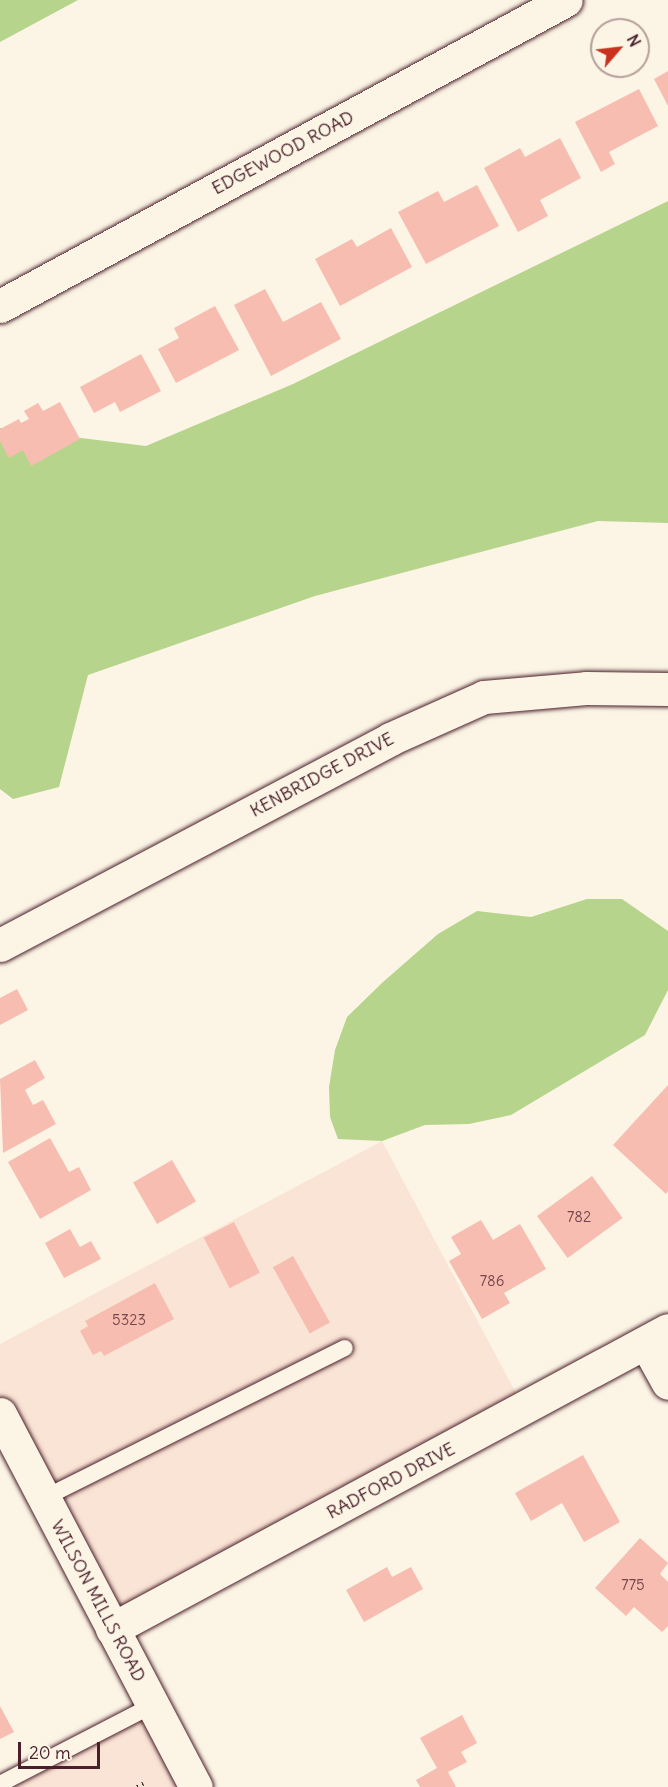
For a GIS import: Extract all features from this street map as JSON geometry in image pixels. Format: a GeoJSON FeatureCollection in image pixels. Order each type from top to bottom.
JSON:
{"type":"FeatureCollection","features":[{"type":"Feature","properties":{"kind":"street","name":"EDGEWOOD ROAD"},"geometry":{"type":"LineString","coordinates":[[0,306],[566,0]]}},
{"type":"Feature","properties":{"kind":"street","name":"KENBRIDGE DRIVE"},"geometry":{"type":"LineString","coordinates":[[0,945],[390,739],[484,698],[586,688],[668,689]]}},
{"type":"Feature","properties":{"kind":"street"},"geometry":{"type":"LineString","coordinates":[[658,1338],[668,1383]]}},
{"type":"Feature","properties":{"kind":"street","name":"RADFORD DRIVE"},"geometry":{"type":"LineString","coordinates":[[112,1629],[658,1338]]}},
{"type":"Feature","properties":{"kind":"street","name":"WILSON MILLS ROAD"},"geometry":{"type":"LineString","coordinates":[[0,1414],[196,1787]]}},
{"type":"Feature","properties":{"kind":"lane"},"geometry":{"type":"LineString","coordinates":[[44,1498],[345,1348]]}},
{"type":"Feature","properties":{"kind":"lane"},"geometry":{"type":"LineString","coordinates":[[0,1784],[153,1705]]}},
{"type":"Feature","properties":{"kind":"path"},"geometry":{"type":"LineString","coordinates":[[137,1787],[143,1784]]}},
{"type":"Feature","properties":{"kind":"shaded area"},"geometry":{"type":"Polygon","coordinates":[[[382,1141],[525,1410],[112,1629],[0,1414],[0,1344],[382,1141]]]}},
{"type":"Feature","properties":{"kind":"shaded area"},"geometry":{"type":"Polygon","coordinates":[[[153,1705],[196,1787],[0,1787],[153,1705]]]}},
{"type":"Feature","properties":{"kind":"green space"},"geometry":{"type":"Polygon","coordinates":[[[0,0],[78,0],[0,42],[0,0]]]}},
{"type":"Feature","properties":{"kind":"green space"},"geometry":{"type":"Polygon","coordinates":[[[668,201],[668,523],[598,521],[315,596],[88,675],[59,787],[13,799],[0,789],[0,428],[146,446],[293,384],[668,201]]]}},
{"type":"Feature","properties":{"kind":"green space"},"geometry":{"type":"Polygon","coordinates":[[[587,899],[622,899],[668,931],[668,990],[645,1035],[511,1115],[469,1124],[425,1125],[382,1141],[338,1139],[330,1117],[329,1087],[335,1050],[347,1017],[383,982],[438,934],[477,911],[531,917],[587,899]]]}},
{"type":"Feature","properties":{"kind":"building"},"geometry":{"type":"Polygon","coordinates":[[[668,71],[668,106],[654,79],[668,71]]]}},
{"type":"Feature","properties":{"kind":"building"},"geometry":{"type":"Polygon","coordinates":[[[639,89],[658,126],[609,152],[615,164],[601,172],[575,122],[639,89]]]}},
{"type":"Feature","properties":{"kind":"building"},"geometry":{"type":"Polygon","coordinates":[[[560,138],[581,178],[540,200],[548,216],[518,232],[484,168],[520,148],[525,157],[560,138]]]}},
{"type":"Feature","properties":{"kind":"building"},"geometry":{"type":"Polygon","coordinates":[[[477,185],[499,226],[426,264],[398,212],[438,191],[444,202],[477,185]]]}},
{"type":"Feature","properties":{"kind":"building"},"geometry":{"type":"Polygon","coordinates":[[[391,228],[412,267],[340,306],[315,259],[352,239],[357,247],[391,228]]]}},
{"type":"Feature","properties":{"kind":"building"},"geometry":{"type":"Polygon","coordinates":[[[265,289],[283,322],[321,302],[341,339],[271,376],[234,305],[265,289]]]}},
{"type":"Feature","properties":{"kind":"building"},"geometry":{"type":"Polygon","coordinates":[[[215,306],[239,350],[176,383],[158,349],[179,338],[174,328],[215,306]]]}},
{"type":"Feature","properties":{"kind":"building"},"geometry":{"type":"Polygon","coordinates":[[[141,354],[161,391],[120,412],[115,402],[94,413],[80,387],[141,354]]]}},
{"type":"Feature","properties":{"kind":"building"},"geometry":{"type":"Polygon","coordinates":[[[60,402],[80,439],[31,466],[23,450],[9,458],[0,441],[0,429],[19,419],[21,423],[29,419],[24,411],[38,403],[43,411],[60,402]]]}},
{"type":"Feature","properties":{"kind":"building"},"geometry":{"type":"Polygon","coordinates":[[[17,989],[28,1010],[0,1025],[0,998],[17,989]]]}},
{"type":"Feature","properties":{"kind":"building"},"geometry":{"type":"Polygon","coordinates":[[[35,1060],[45,1078],[25,1090],[33,1105],[43,1100],[56,1124],[3,1153],[0,1079],[35,1060]]]}},
{"type":"Feature","properties":{"kind":"building"},"geometry":{"type":"Polygon","coordinates":[[[668,1085],[668,1191],[666,1194],[613,1145],[668,1085]]]}},
{"type":"Feature","properties":{"kind":"building"},"geometry":{"type":"Polygon","coordinates":[[[50,1138],[69,1172],[79,1167],[91,1190],[40,1219],[8,1162],[50,1138]]]}},
{"type":"Feature","properties":{"kind":"building"},"geometry":{"type":"Polygon","coordinates":[[[172,1160],[196,1202],[157,1224],[133,1182],[172,1160]]]}},
{"type":"Feature","properties":{"kind":"building"},"geometry":{"type":"Polygon","coordinates":[[[592,1176],[623,1218],[568,1258],[537,1216],[592,1176]]]}},
{"type":"Feature","properties":{"kind":"building"},"geometry":{"type":"Polygon","coordinates":[[[481,1220],[493,1240],[520,1224],[546,1269],[504,1293],[510,1303],[482,1319],[449,1261],[461,1254],[451,1237],[481,1220]]]}},
{"type":"Feature","properties":{"kind":"building"},"geometry":{"type":"Polygon","coordinates":[[[234,1222],[260,1273],[230,1288],[204,1237],[234,1222]]]}},
{"type":"Feature","properties":{"kind":"building"},"geometry":{"type":"Polygon","coordinates":[[[70,1229],[80,1247],[91,1241],[101,1259],[64,1278],[45,1243],[70,1229]]]}},
{"type":"Feature","properties":{"kind":"building"},"geometry":{"type":"Polygon","coordinates":[[[293,1256],[330,1322],[310,1334],[273,1267],[293,1256]]]}},
{"type":"Feature","properties":{"kind":"building"},"geometry":{"type":"Polygon","coordinates":[[[155,1283],[174,1319],[104,1356],[101,1351],[93,1355],[80,1331],[88,1326],[85,1321],[155,1283]]]}},
{"type":"Feature","properties":{"kind":"building"},"geometry":{"type":"Polygon","coordinates":[[[583,1455],[620,1522],[584,1542],[562,1503],[531,1521],[515,1493],[583,1455]]]}},
{"type":"Feature","properties":{"kind":"building"},"geometry":{"type":"Polygon","coordinates":[[[640,1538],[668,1563],[660,1574],[668,1582],[668,1626],[662,1632],[634,1607],[626,1616],[595,1588],[640,1538]]]}},
{"type":"Feature","properties":{"kind":"building"},"geometry":{"type":"Polygon","coordinates":[[[387,1567],[392,1577],[411,1567],[423,1589],[364,1622],[346,1590],[387,1567]]]}},
{"type":"Feature","properties":{"kind":"building"},"geometry":{"type":"Polygon","coordinates":[[[0,1706],[14,1732],[0,1739],[0,1706]]]}},
{"type":"Feature","properties":{"kind":"building"},"geometry":{"type":"Polygon","coordinates":[[[462,1715],[477,1743],[461,1752],[467,1762],[448,1772],[456,1787],[420,1787],[416,1780],[437,1768],[420,1738],[462,1715]]]}}]}
